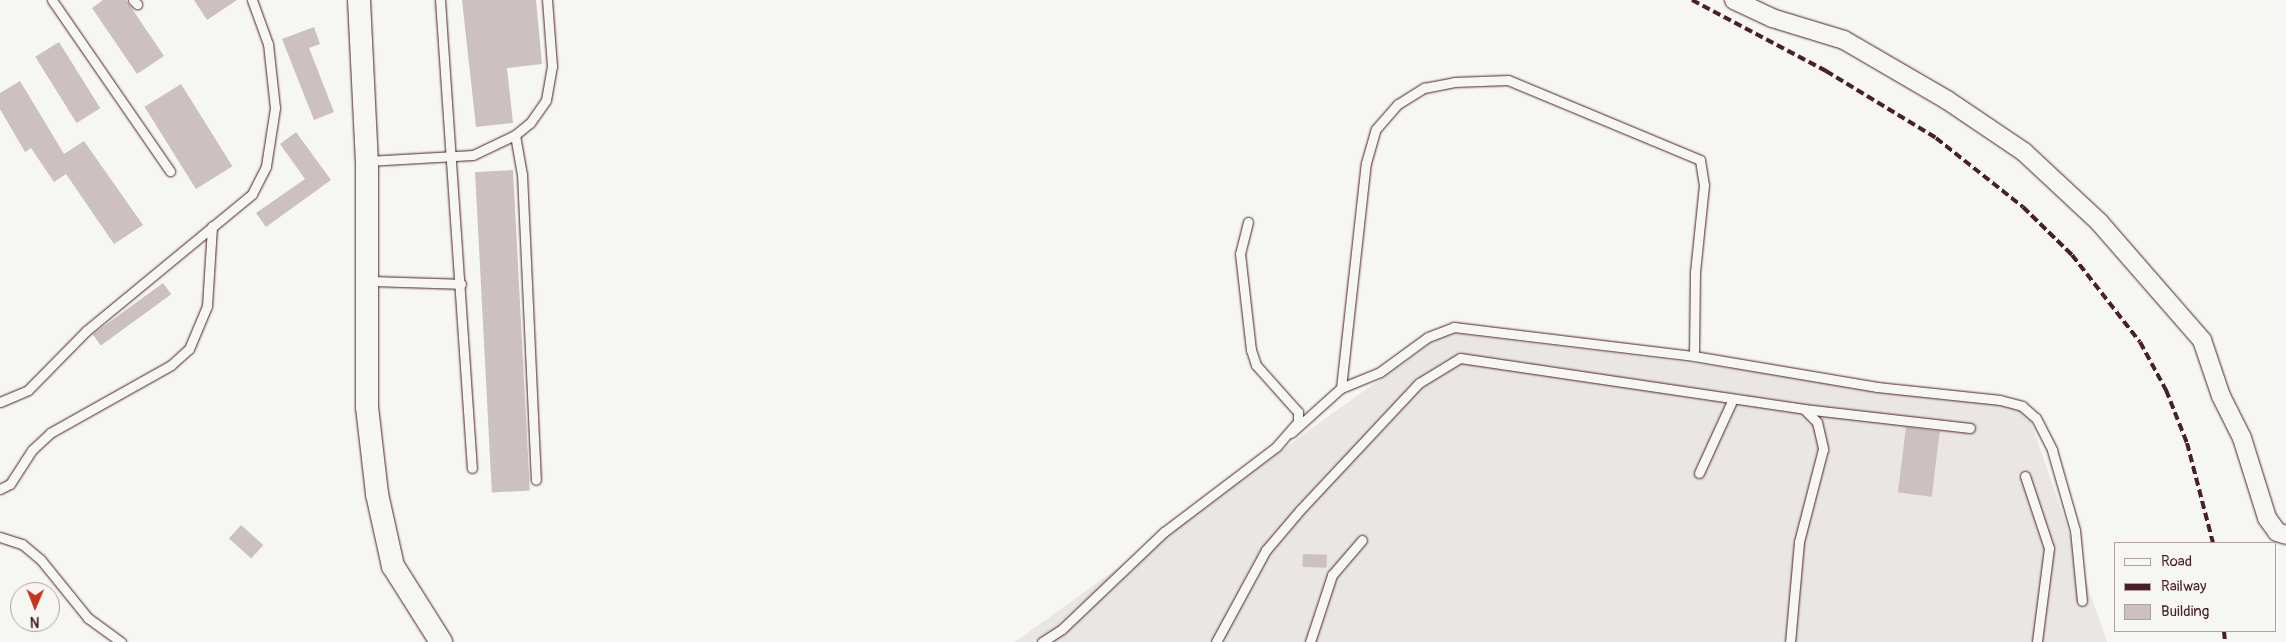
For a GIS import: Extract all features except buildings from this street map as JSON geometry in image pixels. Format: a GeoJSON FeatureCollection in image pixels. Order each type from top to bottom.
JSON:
{"type":"FeatureCollection","features":[{"type":"Feature","properties":{"kind":"street"},"geometry":{"type":"LineString","coordinates":[[359,0],[367,160],[367,408],[377,494],[393,566],[441,642]]}},
{"type":"Feature","properties":{"kind":"street"},"geometry":{"type":"LineString","coordinates":[[1734,0],[1772,18],[1844,40],[1947,100],[2024,152],[2099,222],[2202,340],[2222,396],[2242,438],[2267,518],[2277,532],[2286,535]]}},
{"type":"Feature","properties":{"kind":"lane"},"geometry":{"type":"LineString","coordinates":[[52,0],[170,171]]}},
{"type":"Feature","properties":{"kind":"lane"},"geometry":{"type":"LineString","coordinates":[[0,402],[28,390],[86,331],[252,194],[266,166],[272,140],[274,74],[252,0]]}},
{"type":"Feature","properties":{"kind":"lane"},"geometry":{"type":"LineString","coordinates":[[440,0],[472,468]]}},
{"type":"Feature","properties":{"kind":"lane"},"geometry":{"type":"LineString","coordinates":[[367,160],[452,159],[473,155],[515,136],[546,100],[552,66],[548,0]]}},
{"type":"Feature","properties":{"kind":"lane"},"geometry":{"type":"LineString","coordinates":[[1341,388],[1366,163],[1376,129],[1398,104],[1424,88],[1454,82],[1508,80],[1700,160],[1704,185],[1695,272],[1694,356]]}},
{"type":"Feature","properties":{"kind":"lane"},"geometry":{"type":"LineString","coordinates":[[515,136],[522,174],[536,480]]}},
{"type":"Feature","properties":{"kind":"lane"},"geometry":{"type":"LineString","coordinates":[[1248,222],[1240,268],[1250,314],[1251,350],[1256,365],[1298,412],[1298,422],[1291,433]]}},
{"type":"Feature","properties":{"kind":"lane"},"geometry":{"type":"LineString","coordinates":[[0,489],[10,484],[32,450],[50,433],[171,365],[189,348],[207,306],[212,226]]}},
{"type":"Feature","properties":{"kind":"lane"},"geometry":{"type":"LineString","coordinates":[[367,281],[460,284]]}},
{"type":"Feature","properties":{"kind":"lane"},"geometry":{"type":"LineString","coordinates":[[1042,642],[1062,629],[1164,532],[1291,433],[1341,388],[1380,372],[1428,336],[1454,327],[1694,356],[1802,376],[2000,400],[2022,406],[2036,418],[2052,450],[2075,530],[2082,601]]}},
{"type":"Feature","properties":{"kind":"lane"},"geometry":{"type":"LineString","coordinates":[[1216,642],[1266,550],[1337,468],[1419,383],[1441,366],[1460,358],[1489,361],[1732,401],[1970,428]]}},
{"type":"Feature","properties":{"kind":"lane"},"geometry":{"type":"LineString","coordinates":[[1699,473],[1732,401]]}},
{"type":"Feature","properties":{"kind":"lane"},"geometry":{"type":"LineString","coordinates":[[1790,642],[1799,542],[1822,449],[1817,422],[1804,409]]}},
{"type":"Feature","properties":{"kind":"lane"},"geometry":{"type":"LineString","coordinates":[[2025,476],[2049,548],[2037,642]]}},
{"type":"Feature","properties":{"kind":"lane"},"geometry":{"type":"LineString","coordinates":[[0,537],[22,544],[41,560],[88,618],[121,642]]}},
{"type":"Feature","properties":{"kind":"lane"},"geometry":{"type":"LineString","coordinates":[[1310,642],[1332,575],[1362,540]]}},
{"type":"Feature","properties":{"kind":"shaded area"},"geometry":{"type":"Polygon","coordinates":[[[1446,332],[2025,405],[2107,642],[1015,642],[1446,332]]]}},
{"type":"Feature","properties":{"kind":"railway"},"geometry":{"type":"LineString","coordinates":[[1692,0],[1826,71],[1936,138],[2023,207],[2072,255],[2140,342],[2166,390],[2187,443],[2213,542]]}},
{"type":"Feature","properties":{"kind":"railway"},"geometry":{"type":"LineString","coordinates":[[2224,632],[2225,642]]}}]}
